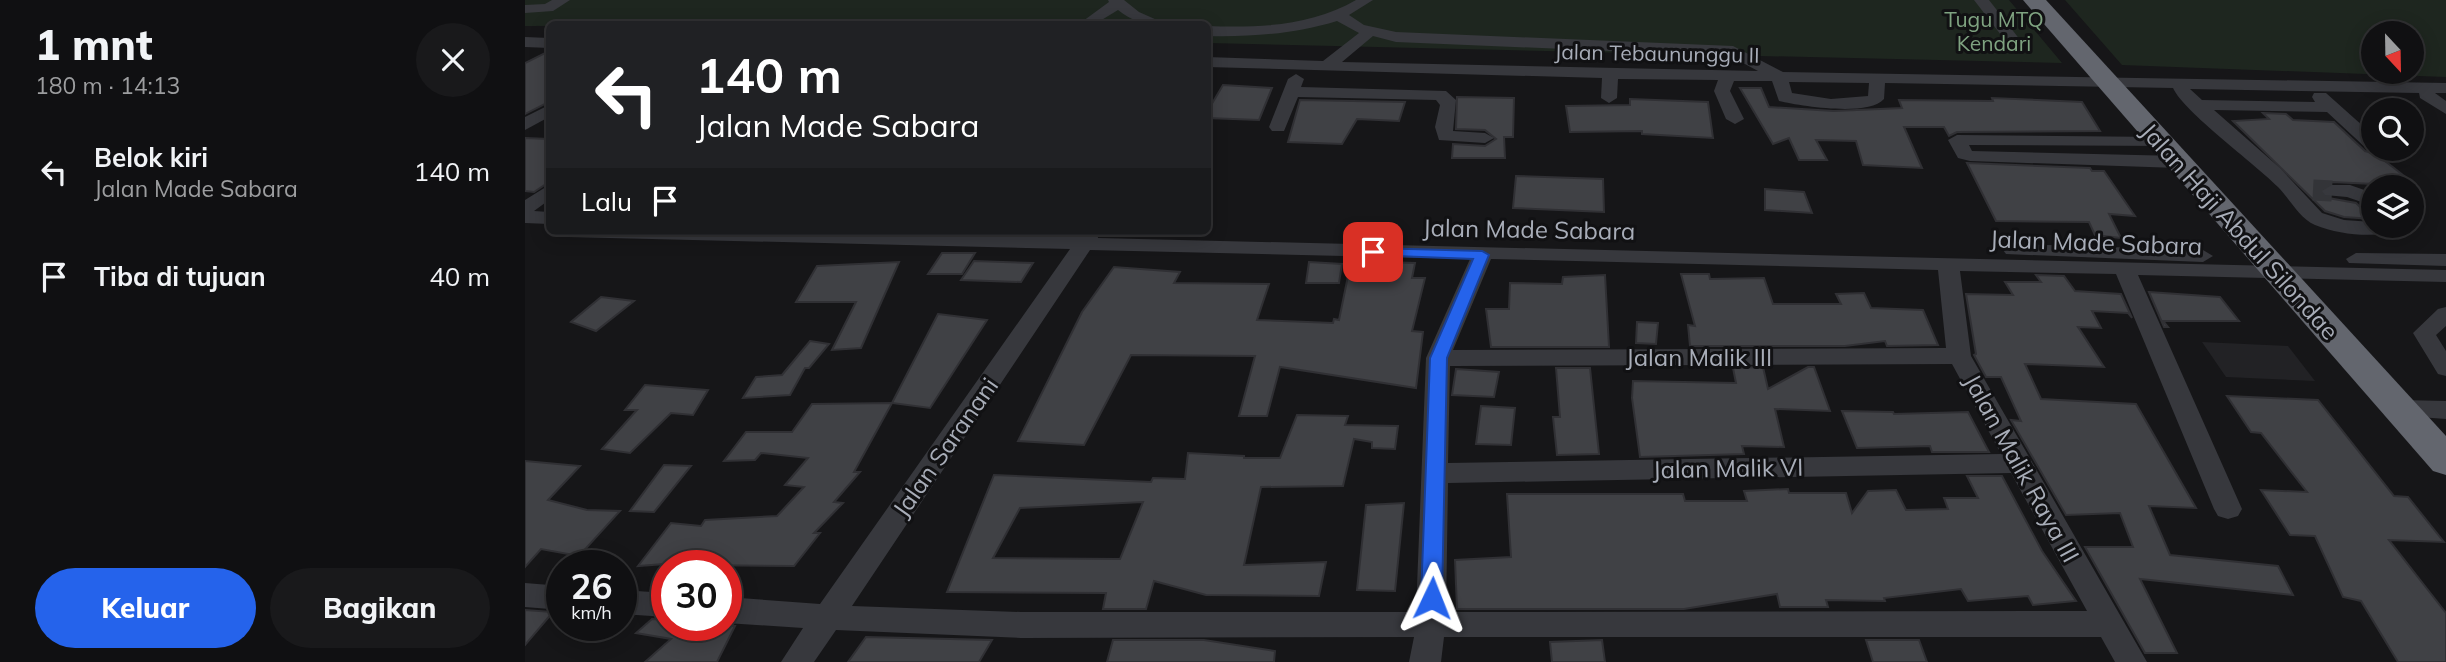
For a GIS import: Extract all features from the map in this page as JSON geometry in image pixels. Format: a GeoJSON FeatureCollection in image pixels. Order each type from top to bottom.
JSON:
{"type":"FeatureCollection","features":[{"type":"Feature","properties":{"kind":"highway","name":"Jalan Haji Abdul Silondae"},"geometry":{"type":"LineString","coordinates":[[2034,0],[2446,461]]}},
{"type":"Feature","properties":{"kind":"street"},"geometry":{"type":"LineString","coordinates":[[525,9],[548,8],[563,0]]}},
{"type":"Feature","properties":{"kind":"street"},"geometry":{"type":"LineString","coordinates":[[1211,31],[1268,30],[1337,14],[1366,0]]}},
{"type":"Feature","properties":{"kind":"street"},"geometry":{"type":"LineString","coordinates":[[1981,0],[2016,45]]}},
{"type":"Feature","properties":{"kind":"street"},"geometry":{"type":"LineString","coordinates":[[1090,21],[1116,2],[1134,15],[1151,21]]}},
{"type":"Feature","properties":{"kind":"street"},"geometry":{"type":"LineString","coordinates":[[1337,14],[1369,32],[1414,38],[1733,51],[1779,76],[1785,97],[1789,100],[1831,104],[1872,101],[1876,99],[1877,79]]}},
{"type":"Feature","properties":{"kind":"street"},"geometry":{"type":"LineString","coordinates":[[1327,66],[1369,32]]}},
{"type":"Feature","properties":{"kind":"street"},"geometry":{"type":"LineString","coordinates":[[528,43],[546,43]]}},
{"type":"Feature","properties":{"kind":"street","name":"Jalan Tebaununggu II"},"geometry":{"type":"LineString","coordinates":[[1211,62],[1610,73],[1725,83],[1779,76],[1900,79],[1902,90],[1931,93],[1948,91],[1944,80],[2021,81]]}},
{"type":"Feature","properties":{"kind":"street"},"geometry":{"type":"LineString","coordinates":[[1278,127],[1293,92],[1299,66]]}},
{"type":"Feature","properties":{"kind":"street"},"geometry":{"type":"LineString","coordinates":[[1609,98],[1610,73]]}},
{"type":"Feature","properties":{"kind":"street"},"geometry":{"type":"LineString","coordinates":[[2049,93],[2025,90],[2021,81],[2446,89]]}},
{"type":"Feature","properties":{"kind":"street"},"geometry":{"type":"LineString","coordinates":[[1648,88],[1725,83],[1735,119]]}},
{"type":"Feature","properties":{"kind":"street"},"geometry":{"type":"LineString","coordinates":[[2109,84],[2181,89],[2446,94]]}},
{"type":"Feature","properties":{"kind":"street"},"geometry":{"type":"LineString","coordinates":[[2181,89],[2290,189],[2315,217],[2331,225],[2361,227]]}},
{"type":"Feature","properties":{"kind":"street"},"geometry":{"type":"LineString","coordinates":[[1293,92],[1440,95],[1448,100],[1450,106],[1443,128],[1445,136],[1485,138]]}},
{"type":"Feature","properties":{"kind":"street"},"geometry":{"type":"LineString","coordinates":[[2315,92],[2361,134]]}},
{"type":"Feature","properties":{"kind":"street"},"geometry":{"type":"LineString","coordinates":[[2426,94],[2446,109]]}},
{"type":"Feature","properties":{"kind":"street"},"geometry":{"type":"LineString","coordinates":[[2196,104],[2330,107]]}},
{"type":"Feature","properties":{"kind":"street"},"geometry":{"type":"LineString","coordinates":[[525,125],[546,112]]}},
{"type":"Feature","properties":{"kind":"street"},"geometry":{"type":"LineString","coordinates":[[1957,140],[2077,140],[2169,152],[2092,161],[1970,156],[1964,154],[1957,140]]}},
{"type":"Feature","properties":{"kind":"street"},"geometry":{"type":"LineString","coordinates":[[2077,140],[2092,161]]}},
{"type":"Feature","properties":{"kind":"street"},"geometry":{"type":"LineString","coordinates":[[2290,189],[2350,191],[2361,195]]}},
{"type":"Feature","properties":{"kind":"street"},"geometry":{"type":"LineString","coordinates":[[525,209],[546,193]]}},
{"type":"Feature","properties":{"kind":"street"},"geometry":{"type":"LineString","coordinates":[[525,217],[546,218]]}},
{"type":"Feature","properties":{"kind":"street"},"geometry":{"type":"LineString","coordinates":[[525,230],[546,230]]}},
{"type":"Feature","properties":{"kind":"street","name":"Jalan Made Sabara"},"geometry":{"type":"LineString","coordinates":[[987,235],[2269,266],[2446,276]]}},
{"type":"Feature","properties":{"kind":"street","name":"Jalan Made Sabara"},"geometry":{"type":"LineString","coordinates":[[1092,236],[1482,255],[1948,263],[2125,270],[2446,260]]}},
{"type":"Feature","properties":{"kind":"street","name":"Jalan Saranani"},"geometry":{"type":"LineString","coordinates":[[797,662],[1092,236]]}},
{"type":"Feature","properties":{"kind":"street"},"geometry":{"type":"LineString","coordinates":[[1425,662],[1430,623],[1437,472],[1439,358],[1482,255]]}},
{"type":"Feature","properties":{"kind":"street","name":"Jalan Malik Raya III"},"geometry":{"type":"LineString","coordinates":[[1948,263],[1959,356],[2131,662]]}},
{"type":"Feature","properties":{"kind":"street"},"geometry":{"type":"LineString","coordinates":[[2125,270],[2228,509]]}},
{"type":"Feature","properties":{"kind":"street"},"geometry":{"type":"LineString","coordinates":[[2446,314],[2424,333],[2427,342],[2446,368]]}},
{"type":"Feature","properties":{"kind":"street","name":"Jalan Malik III"},"geometry":{"type":"LineString","coordinates":[[1439,358],[1959,356]]}},
{"type":"Feature","properties":{"kind":"street"},"geometry":{"type":"LineString","coordinates":[[2401,409],[2446,410]]}},
{"type":"Feature","properties":{"kind":"street","name":"Jalan Malik VI"},"geometry":{"type":"LineString","coordinates":[[1437,472],[2019,463]]}},
{"type":"Feature","properties":{"kind":"street"},"geometry":{"type":"LineString","coordinates":[[525,595],[546,597]]}},
{"type":"Feature","properties":{"kind":"street"},"geometry":{"type":"LineString","coordinates":[[742,611],[1021,625],[2109,624]]}},
{"type":"Feature","properties":{"kind":"shaded area"},"geometry":{"type":"Polygon","coordinates":[[[2202,342],[2288,346],[2315,381],[2226,377],[2202,342]]]}},
{"type":"Feature","properties":{"kind":"green space","name":"Tugu MTQ Kendari"},"geometry":{"type":"Polygon","coordinates":[[[525,0],[2009,0],[2062,63],[1211,43],[1211,21],[546,21],[546,26],[525,26],[525,0]]]}},
{"type":"Feature","properties":{"kind":"green space"},"geometry":{"type":"Polygon","coordinates":[[[2065,0],[2446,0],[2446,77],[2424,76],[2424,21],[2361,21],[2361,74],[2122,65],[2065,0]]]}},
{"type":"Feature","properties":{"kind":"building"},"geometry":{"type":"Polygon","coordinates":[[[546,52],[546,104],[525,114],[525,63],[546,52]]]}},
{"type":"Feature","properties":{"kind":"building"},"geometry":{"type":"Polygon","coordinates":[[[1223,85],[1272,88],[1259,120],[1211,118],[1211,105],[1223,85]]]}},
{"type":"Feature","properties":{"kind":"building"},"geometry":{"type":"Polygon","coordinates":[[[1740,88],[1761,88],[1769,107],[1834,111],[1902,108],[1899,100],[1993,101],[1992,98],[2082,102],[2100,131],[1957,132],[1949,136],[1944,127],[1904,127],[1922,168],[1863,165],[1856,141],[1816,140],[1827,160],[1799,160],[1789,138],[1773,144],[1740,88]]]}},
{"type":"Feature","properties":{"kind":"building"},"geometry":{"type":"Polygon","coordinates":[[[1457,97],[1514,98],[1513,137],[1504,137],[1505,158],[1452,158],[1453,144],[1485,146],[1496,139],[1485,130],[1456,129],[1457,97]]]}},
{"type":"Feature","properties":{"kind":"building"},"geometry":{"type":"Polygon","coordinates":[[[1630,99],[1708,102],[1713,138],[1642,134],[1642,131],[1570,132],[1566,106],[1630,105],[1630,99]]]}},
{"type":"Feature","properties":{"kind":"building"},"geometry":{"type":"Polygon","coordinates":[[[1300,100],[1405,102],[1399,121],[1357,119],[1342,144],[1288,142],[1300,100]]]}},
{"type":"Feature","properties":{"kind":"building"},"geometry":{"type":"Polygon","coordinates":[[[2263,113],[2286,114],[2293,120],[2334,122],[2361,147],[2361,161],[2385,161],[2403,175],[2361,175],[2361,183],[2332,182],[2319,190],[2323,197],[2356,203],[2361,208],[2361,218],[2344,217],[2325,211],[2233,121],[2269,119],[2263,113]]]}},
{"type":"Feature","properties":{"kind":"building"},"geometry":{"type":"Polygon","coordinates":[[[525,138],[546,139],[546,184],[534,192],[525,191],[525,138]]]}},
{"type":"Feature","properties":{"kind":"building"},"geometry":{"type":"Polygon","coordinates":[[[1967,163],[2090,168],[2092,171],[2104,171],[2135,216],[2109,214],[2121,238],[2095,235],[2089,222],[1996,221],[1967,163]]]}},
{"type":"Feature","properties":{"kind":"building"},"geometry":{"type":"Polygon","coordinates":[[[1516,176],[1603,179],[1604,212],[1513,208],[1516,176]]]}},
{"type":"Feature","properties":{"kind":"building"},"geometry":{"type":"Polygon","coordinates":[[[1765,189],[1804,192],[1812,213],[1765,210],[1765,189]]]}},
{"type":"Feature","properties":{"kind":"building"},"geometry":{"type":"Polygon","coordinates":[[[942,253],[975,253],[962,274],[928,274],[942,253]]]}},
{"type":"Feature","properties":{"kind":"building"},"geometry":{"type":"Polygon","coordinates":[[[974,261],[1033,263],[1021,282],[961,280],[974,261]]]}},
{"type":"Feature","properties":{"kind":"building"},"geometry":{"type":"Polygon","coordinates":[[[899,262],[861,348],[832,350],[856,302],[796,302],[817,266],[899,262]]]}},
{"type":"Feature","properties":{"kind":"building"},"geometry":{"type":"Polygon","coordinates":[[[1309,262],[1342,264],[1339,283],[1306,283],[1309,262]]]}},
{"type":"Feature","properties":{"kind":"building"},"geometry":{"type":"Polygon","coordinates":[[[1383,262],[1415,263],[1412,278],[1425,278],[1412,331],[1423,332],[1416,388],[1280,367],[1267,416],[1239,416],[1255,356],[1131,355],[1084,445],[1018,441],[1082,312],[1114,267],[1180,272],[1174,283],[1269,284],[1257,320],[1333,323],[1334,319],[1339,320],[1348,276],[1379,277],[1383,262]]]}},
{"type":"Feature","properties":{"kind":"building"},"geometry":{"type":"Polygon","coordinates":[[[1681,274],[1709,274],[1710,279],[1764,278],[1773,304],[1841,304],[1836,294],[1864,293],[1871,308],[1923,310],[1938,345],[1887,346],[1885,341],[1845,346],[1690,346],[1688,325],[1695,326],[1681,274]]]}},
{"type":"Feature","properties":{"kind":"building"},"geometry":{"type":"Polygon","coordinates":[[[1605,275],[1609,347],[1491,347],[1486,309],[1509,309],[1510,283],[1562,284],[1563,277],[1605,275]]]}},
{"type":"Feature","properties":{"kind":"building"},"geometry":{"type":"Polygon","coordinates":[[[2036,275],[2064,276],[2075,291],[2121,294],[2132,318],[2128,313],[2092,311],[2101,328],[2078,327],[2104,367],[2025,364],[2041,399],[2136,404],[2196,508],[2149,506],[2170,555],[2278,566],[2293,595],[2140,579],[2177,653],[2145,653],[2085,547],[2133,547],[2120,513],[2066,515],[2011,420],[2021,421],[2001,377],[1986,377],[1974,355],[1976,354],[1966,294],[2013,295],[2005,282],[2041,282],[2036,275]]]}},
{"type":"Feature","properties":{"kind":"building"},"geometry":{"type":"Polygon","coordinates":[[[2149,292],[2220,297],[2239,321],[2163,321],[2168,327],[2164,327],[2149,292]]]}},
{"type":"Feature","properties":{"kind":"building"},"geometry":{"type":"Polygon","coordinates":[[[601,297],[634,301],[596,331],[571,322],[601,297]]]}},
{"type":"Feature","properties":{"kind":"building"},"geometry":{"type":"Polygon","coordinates":[[[938,314],[987,320],[930,408],[892,403],[938,314]]]}},
{"type":"Feature","properties":{"kind":"building"},"geometry":{"type":"Polygon","coordinates":[[[1637,322],[1658,323],[1656,344],[1636,343],[1637,322]]]}},
{"type":"Feature","properties":{"kind":"building"},"geometry":{"type":"Polygon","coordinates":[[[810,341],[829,344],[809,368],[805,368],[790,395],[743,398],[756,377],[782,375],[810,341]]]}},
{"type":"Feature","properties":{"kind":"building"},"geometry":{"type":"Polygon","coordinates":[[[1763,367],[1768,389],[1808,367],[1814,367],[1830,411],[1775,409],[1784,447],[1742,446],[1744,454],[1640,457],[1632,398],[1633,381],[1736,383],[1733,368],[1763,367]]]}},
{"type":"Feature","properties":{"kind":"building"},"geometry":{"type":"Polygon","coordinates":[[[1556,368],[1590,368],[1599,454],[1557,455],[1553,417],[1560,417],[1556,368]]]}},
{"type":"Feature","properties":{"kind":"building"},"geometry":{"type":"Polygon","coordinates":[[[1456,369],[1499,372],[1494,397],[1452,395],[1456,369]]]}},
{"type":"Feature","properties":{"kind":"building"},"geometry":{"type":"Polygon","coordinates":[[[645,385],[708,390],[693,415],[671,413],[630,453],[602,449],[637,410],[625,410],[645,385]]]}},
{"type":"Feature","properties":{"kind":"building"},"geometry":{"type":"Polygon","coordinates":[[[2227,396],[2318,400],[2394,496],[2408,497],[2444,542],[2389,540],[2446,613],[2446,662],[2398,662],[2361,601],[2343,597],[2315,536],[2290,535],[2261,490],[2307,492],[2261,433],[2251,432],[2227,396]]]}},
{"type":"Feature","properties":{"kind":"building"},"geometry":{"type":"Polygon","coordinates":[[[892,403],[854,472],[860,472],[834,502],[843,503],[814,533],[820,533],[794,566],[742,566],[742,550],[651,550],[651,565],[638,566],[671,523],[701,526],[705,520],[777,516],[804,487],[785,485],[808,458],[761,453],[755,460],[724,461],[746,432],[792,432],[812,404],[892,403]]]}},
{"type":"Feature","properties":{"kind":"building"},"geometry":{"type":"Polygon","coordinates":[[[1481,406],[1515,408],[1511,445],[1476,444],[1481,406]]]}},
{"type":"Feature","properties":{"kind":"building"},"geometry":{"type":"Polygon","coordinates":[[[1842,411],[1894,414],[1968,412],[1989,452],[1932,452],[1930,446],[1857,448],[1842,411]]]}},
{"type":"Feature","properties":{"kind":"building"},"geometry":{"type":"Polygon","coordinates":[[[1297,415],[1348,416],[1345,425],[1398,426],[1395,449],[1372,448],[1372,442],[1354,439],[1343,486],[1261,487],[1244,565],[1326,562],[1319,596],[1206,595],[1154,581],[1146,609],[1103,609],[1106,593],[947,592],[994,475],[1151,482],[1153,478],[1185,479],[1188,453],[1280,458],[1297,415]],[[1143,502],[1020,508],[993,558],[1120,559],[1143,502]]]}},
{"type":"Feature","properties":{"kind":"building"},"geometry":{"type":"Polygon","coordinates":[[[525,461],[580,466],[548,500],[587,510],[620,511],[584,550],[541,549],[525,567],[525,461]]]}},
{"type":"Feature","properties":{"kind":"building"},"geometry":{"type":"Polygon","coordinates":[[[664,465],[691,466],[654,512],[630,511],[664,465]]]}},
{"type":"Feature","properties":{"kind":"building"},"geometry":{"type":"Polygon","coordinates":[[[1967,476],[2002,476],[2042,551],[2076,601],[2033,605],[2028,596],[1968,601],[1961,589],[1884,598],[1885,601],[1826,600],[1828,607],[1780,607],[1777,594],[1684,609],[1457,609],[1455,560],[1511,557],[1507,494],[1683,494],[1685,501],[1747,501],[1744,491],[1788,489],[1789,493],[1846,493],[1852,513],[1868,491],[1896,490],[1906,510],[1948,509],[1944,498],[1978,498],[1967,476]]]}},
{"type":"Feature","properties":{"kind":"building"},"geometry":{"type":"Polygon","coordinates":[[[1404,503],[1395,591],[1357,590],[1366,505],[1404,503]]]}},
{"type":"Feature","properties":{"kind":"building"},"geometry":{"type":"Polygon","coordinates":[[[525,610],[546,612],[546,620],[525,645],[525,610]]]}},
{"type":"Feature","properties":{"kind":"building"},"geometry":{"type":"Polygon","coordinates":[[[651,620],[651,636],[637,632],[651,620]]]}},
{"type":"Feature","properties":{"kind":"building"},"geometry":{"type":"Polygon","coordinates":[[[866,637],[992,640],[979,662],[848,662],[866,637]]]}},
{"type":"Feature","properties":{"kind":"building"},"geometry":{"type":"Polygon","coordinates":[[[1113,640],[1204,640],[1275,651],[1274,662],[1107,662],[1113,640]]]}},
{"type":"Feature","properties":{"kind":"building"},"geometry":{"type":"Polygon","coordinates":[[[1602,640],[1605,662],[1552,662],[1550,642],[1602,640]]]}},
{"type":"Feature","properties":{"kind":"building"},"geometry":{"type":"Polygon","coordinates":[[[1866,640],[1919,640],[1927,662],[1873,662],[1866,640]]]}},
{"type":"Feature","properties":{"kind":"building"},"geometry":{"type":"Polygon","coordinates":[[[669,641],[728,641],[717,662],[645,662],[669,641]]]}},
{"type":"Feature","properties":{"kind":"tunnel"},"geometry":{"type":"LineString","coordinates":[[2313,190],[2332,191]]}},
{"type":"Feature","properties":{"kind":"route"},"geometry":{"type":"LineString","coordinates":[[1373,252],[1482,255],[1439,358],[1432,598]]}}]}
